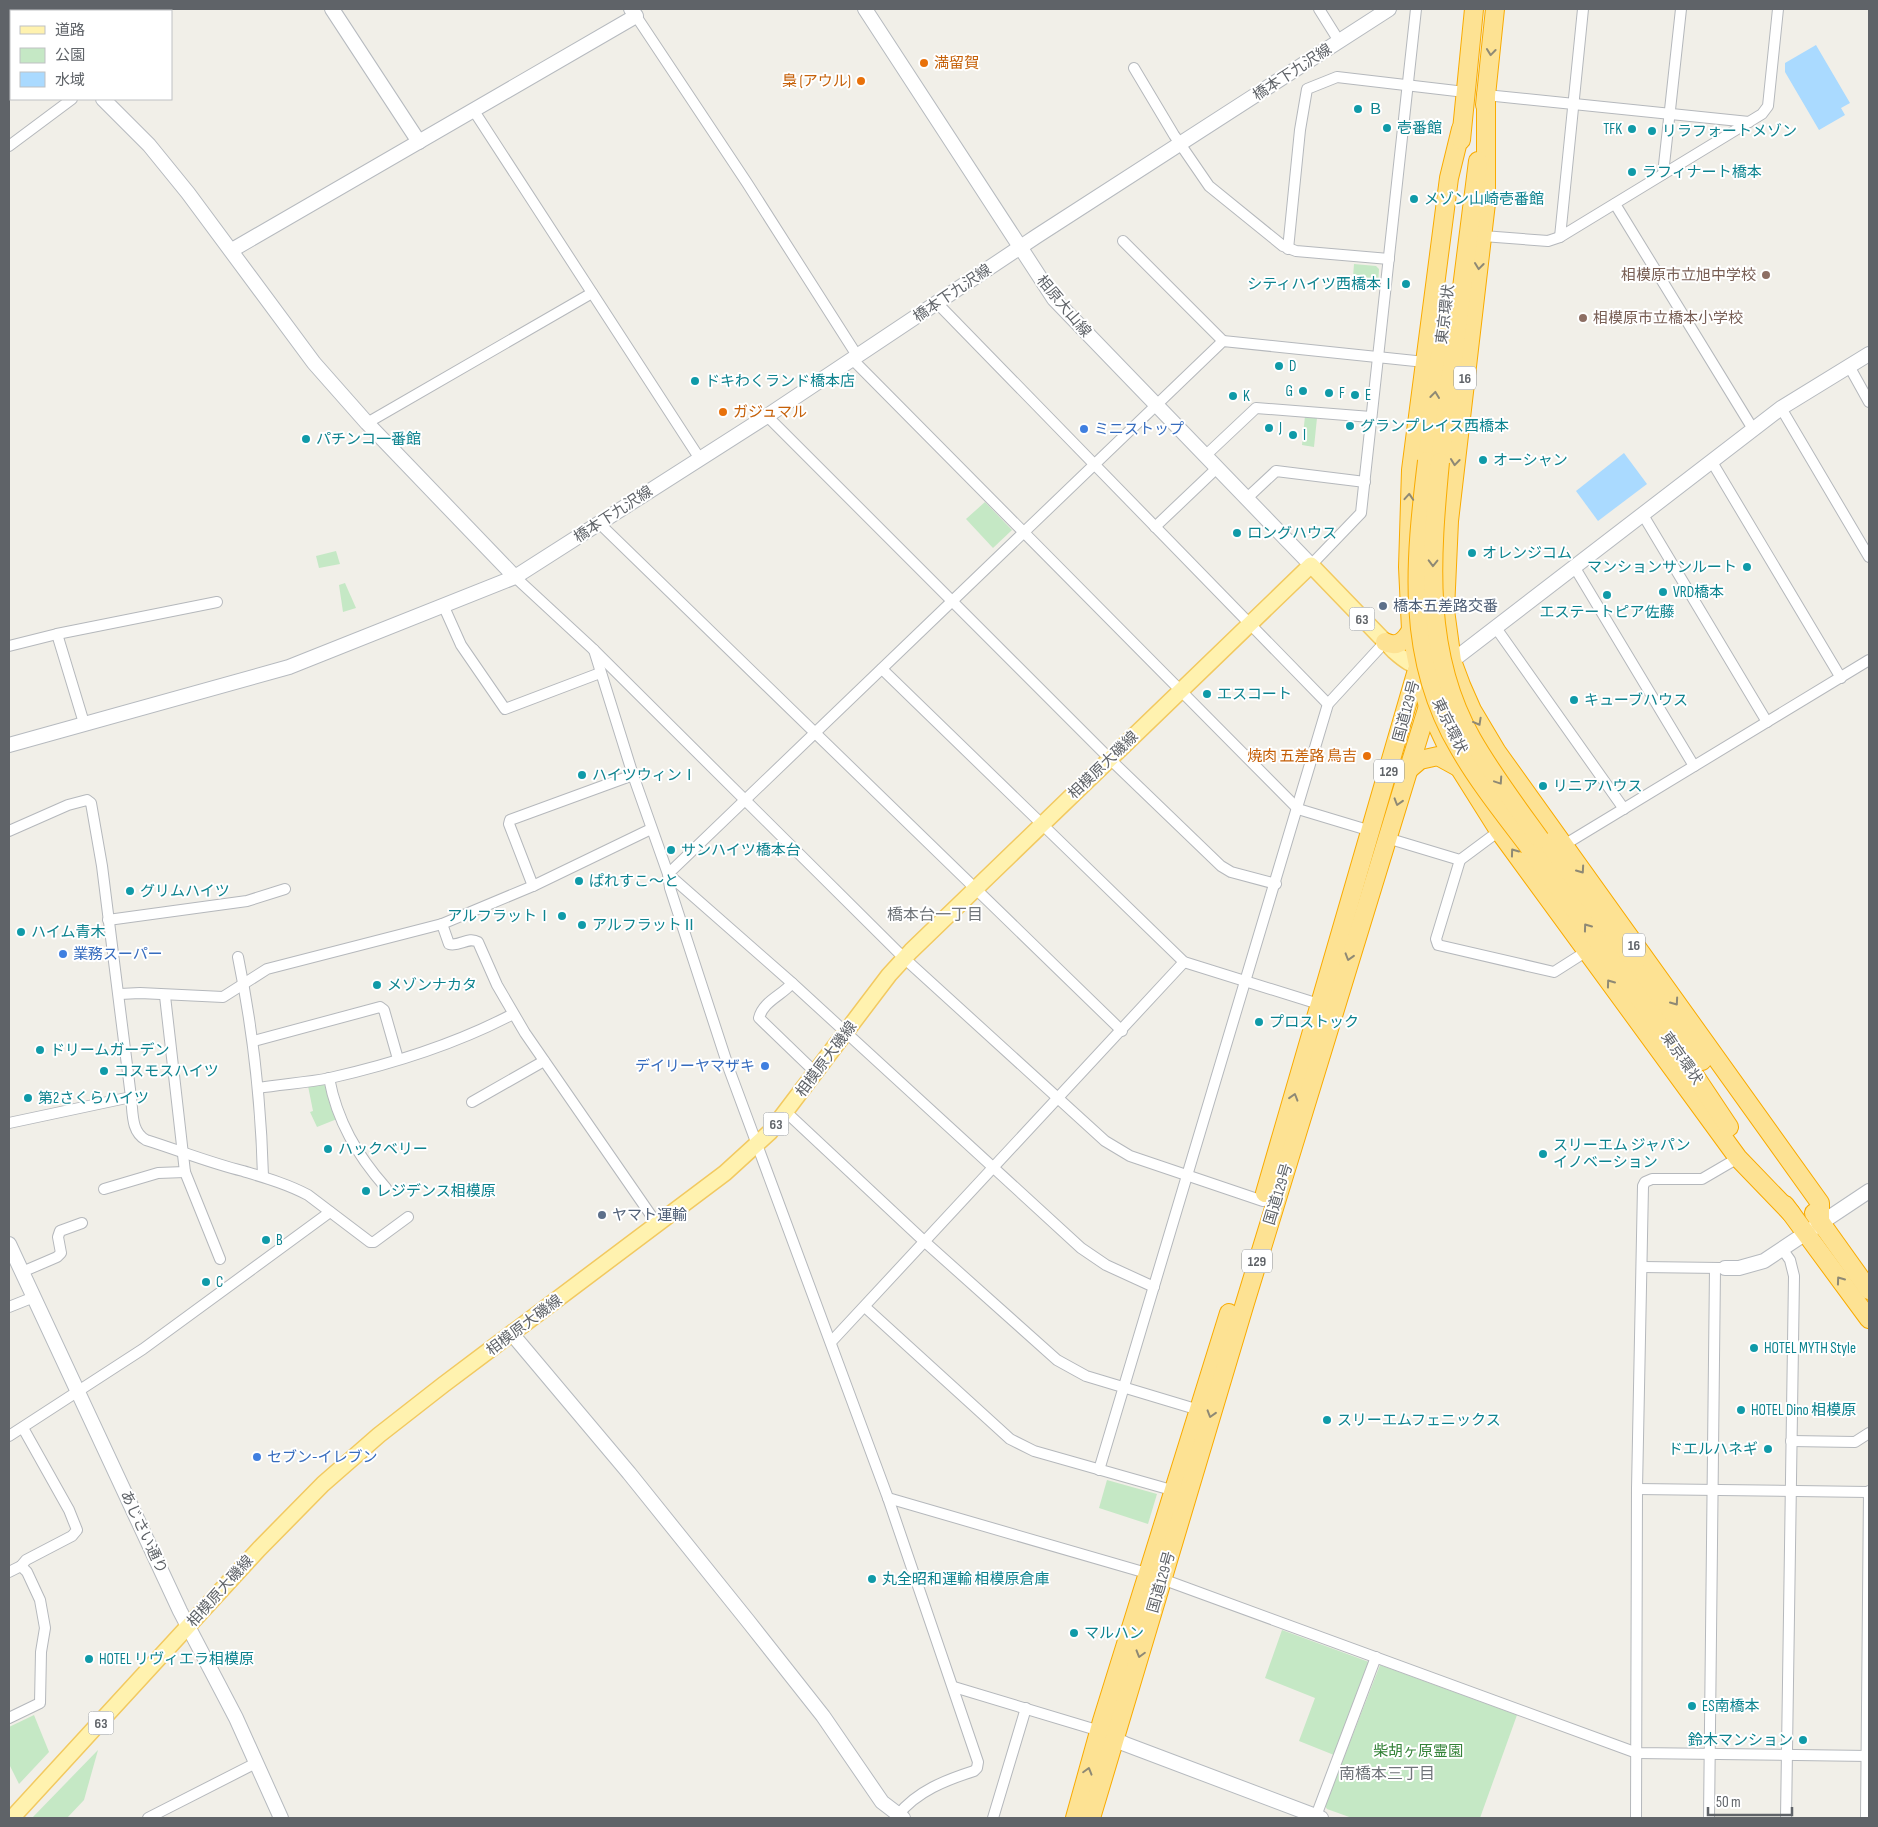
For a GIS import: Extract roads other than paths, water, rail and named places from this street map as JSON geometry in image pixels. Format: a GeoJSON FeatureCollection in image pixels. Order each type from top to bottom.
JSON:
{"type":"FeatureCollection","features":[{"type":"Feature","properties":{"kind":"highway","name":"東京環状"},"geometry":{"type":"LineString","coordinates":[[1434,461],[1456,215],[1461,129],[1474,9]]}},
{"type":"Feature","properties":{"kind":"highway","name":"東京環状"},"geometry":{"type":"LineString","coordinates":[[1495,9],[1486,95],[1416,579],[1418,630],[1426,669],[1447,726],[1458,747],[1534,843],[1869,1290]]}},
{"type":"Feature","properties":{"kind":"highway","name":"16"},"geometry":{"type":"LineString","coordinates":[[1486,95],[1488,180],[1449,521],[1445,610],[1452,661],[1461,686],[1483,730],[1820,1202],[1820,1223]]}},
{"type":"Feature","properties":{"kind":"highway"},"geometry":{"type":"LineString","coordinates":[[1461,129],[1449,178],[1411,470],[1408,520],[1411,630],[1428,706],[1458,768],[1499,831],[1738,1158],[1791,1214]]}},
{"type":"Feature","properties":{"kind":"highway"},"geometry":{"type":"LineString","coordinates":[[1384,642],[1396,645],[1402,642],[1411,630]]}},
{"type":"Feature","properties":{"kind":"highway"},"geometry":{"type":"LineString","coordinates":[[1407,710],[1422,686],[1452,661]]}},
{"type":"Feature","properties":{"kind":"highway","name":"国道129号"},"geometry":{"type":"LineString","coordinates":[[1091,1818],[1115,1740],[1175,1492],[1322,1005],[1379,835],[1407,771],[1436,686],[1452,661]]}},
{"type":"Feature","properties":{"kind":"highway","name":"国道129号"},"geometry":{"type":"LineString","coordinates":[[1075,1818],[1100,1731],[1156,1576],[1379,835],[1418,667]]}},
{"type":"Feature","properties":{"kind":"highway"},"geometry":{"type":"LineString","coordinates":[[1407,771],[1420,760],[1438,756],[1458,768]]}},
{"type":"Feature","properties":{"kind":"highway","name":"東京環状"},"geometry":{"type":"LineString","coordinates":[[1534,843],[1737,1139],[1869,1319]]}},
{"type":"Feature","properties":{"kind":"main road","name":"相模原大磯線"},"geometry":{"type":"LineString","coordinates":[[12,1818],[258,1549],[323,1484],[380,1435],[725,1173],[758,1144],[786,1112],[845,1032],[904,958],[1310,565]]}},
{"type":"Feature","properties":{"kind":"main road","name":"63"},"geometry":{"type":"LineString","coordinates":[[1310,565],[1384,642],[1401,657],[1418,667]]}},
{"type":"Feature","properties":{"kind":"main road"},"geometry":{"type":"LineString","coordinates":[[1418,667],[1437,667],[1452,661]]}},
{"type":"Feature","properties":{"kind":"street"},"geometry":{"type":"LineString","coordinates":[[332,9],[419,142]]}},
{"type":"Feature","properties":{"kind":"street","name":"相原大山線"},"geometry":{"type":"LineString","coordinates":[[865,9],[1019,248],[1062,308],[1310,565]]}},
{"type":"Feature","properties":{"kind":"street"},"geometry":{"type":"LineString","coordinates":[[1319,9],[1339,41]]}},
{"type":"Feature","properties":{"kind":"street","name":"橋本下九沢線"},"geometry":{"type":"LineString","coordinates":[[9,745],[289,668],[516,577],[767,416],[1019,248],[1389,9]]}},
{"type":"Feature","properties":{"kind":"street"},"geometry":{"type":"LineString","coordinates":[[1310,565],[1360,515],[1379,357],[1416,9]]}},
{"type":"Feature","properties":{"kind":"street"},"geometry":{"type":"LineString","coordinates":[[1560,238],[1583,9]]}},
{"type":"Feature","properties":{"kind":"street"},"geometry":{"type":"LineString","coordinates":[[1663,174],[1681,9]]}},
{"type":"Feature","properties":{"kind":"street"},"geometry":{"type":"LineString","coordinates":[[1483,236],[1548,242],[1560,238],[1762,114],[1768,106],[1778,9]]}},
{"type":"Feature","properties":{"kind":"street"},"geometry":{"type":"LineString","coordinates":[[232,250],[474,110],[633,12],[746,183],[855,358],[1022,532],[1298,809],[1460,860]]}},
{"type":"Feature","properties":{"kind":"street"},"geometry":{"type":"LineString","coordinates":[[1134,68],[1180,144],[1209,186],[1288,249],[1389,259]]}},
{"type":"Feature","properties":{"kind":"street"},"geometry":{"type":"LineString","coordinates":[[1288,249],[1300,130],[1307,89],[1337,77],[1465,92]]}},
{"type":"Feature","properties":{"kind":"street"},"geometry":{"type":"LineString","coordinates":[[1486,95],[1749,122]]}},
{"type":"Feature","properties":{"kind":"street"},"geometry":{"type":"LineString","coordinates":[[9,146],[71,100]]}},
{"type":"Feature","properties":{"kind":"street"},"geometry":{"type":"LineString","coordinates":[[104,100],[162,160],[232,250],[314,363],[367,423],[516,577],[594,650],[904,958],[1058,1099],[1117,1149],[1188,1177],[1263,1200]]}},
{"type":"Feature","properties":{"kind":"street"},"geometry":{"type":"LineString","coordinates":[[474,110],[700,459]]}},
{"type":"Feature","properties":{"kind":"street"},"geometry":{"type":"LineString","coordinates":[[1615,204],[1753,430]]}},
{"type":"Feature","properties":{"kind":"street"},"geometry":{"type":"LineString","coordinates":[[1123,240],[1222,341],[1425,362]]}},
{"type":"Feature","properties":{"kind":"street"},"geometry":{"type":"LineString","coordinates":[[367,423],[592,293]]}},
{"type":"Feature","properties":{"kind":"street"},"geometry":{"type":"LineString","coordinates":[[938,303],[1328,704]]}},
{"type":"Feature","properties":{"kind":"street"},"geometry":{"type":"LineString","coordinates":[[668,874],[1154,404],[1222,341]]}},
{"type":"Feature","properties":{"kind":"street"},"geometry":{"type":"LineString","coordinates":[[1452,661],[1781,408],[1869,354]]}},
{"type":"Feature","properties":{"kind":"street"},"geometry":{"type":"LineString","coordinates":[[1849,366],[1869,402]]}},
{"type":"Feature","properties":{"kind":"street"},"geometry":{"type":"LineString","coordinates":[[1205,456],[1256,408],[1371,417]]}},
{"type":"Feature","properties":{"kind":"street"},"geometry":{"type":"LineString","coordinates":[[1781,408],[1869,557]]}},
{"type":"Feature","properties":{"kind":"street"},"geometry":{"type":"LineString","coordinates":[[767,416],[1221,866],[1231,872],[1276,884]]}},
{"type":"Feature","properties":{"kind":"street"},"geometry":{"type":"LineString","coordinates":[[1712,462],[1841,678]]}},
{"type":"Feature","properties":{"kind":"street"},"geometry":{"type":"LineString","coordinates":[[1155,527],[1217,468]]}},
{"type":"Feature","properties":{"kind":"street"},"geometry":{"type":"LineString","coordinates":[[1246,499],[1276,471],[1364,482]]}},
{"type":"Feature","properties":{"kind":"street"},"geometry":{"type":"LineString","coordinates":[[1643,515],[1767,722]]}},
{"type":"Feature","properties":{"kind":"street"},"geometry":{"type":"LineString","coordinates":[[599,523],[1122,1031]]}},
{"type":"Feature","properties":{"kind":"street"},"geometry":{"type":"LineString","coordinates":[[1575,568],[1694,766]]}},
{"type":"Feature","properties":{"kind":"street"},"geometry":{"type":"LineString","coordinates":[[9,646],[57,634],[217,602]]}},
{"type":"Feature","properties":{"kind":"street"},"geometry":{"type":"LineString","coordinates":[[444,607],[461,646],[505,709],[600,673]]}},
{"type":"Feature","properties":{"kind":"street"},"geometry":{"type":"LineString","coordinates":[[1496,628],[1624,809]]}},
{"type":"Feature","properties":{"kind":"street"},"geometry":{"type":"LineString","coordinates":[[57,634],[84,723]]}},
{"type":"Feature","properties":{"kind":"street"},"geometry":{"type":"LineString","coordinates":[[1099,1470],[1276,884],[1328,704],[1384,642]]}},
{"type":"Feature","properties":{"kind":"street"},"geometry":{"type":"LineString","coordinates":[[512,1334],[688,1546],[823,1716],[882,1802],[900,1816],[908,1804],[928,1790],[974,1771],[978,1766],[954,1687],[832,1342],[705,1001],[672,896],[668,874],[633,775],[594,650]]}},
{"type":"Feature","properties":{"kind":"street"},"geometry":{"type":"LineString","coordinates":[[1564,845],[1869,660]]}},
{"type":"Feature","properties":{"kind":"street"},"geometry":{"type":"LineString","coordinates":[[882,669],[1184,962],[1322,1005]]}},
{"type":"Feature","properties":{"kind":"street"},"geometry":{"type":"LineString","coordinates":[[533,886],[508,824],[510,820],[633,775]]}},
{"type":"Feature","properties":{"kind":"street"},"geometry":{"type":"LineString","coordinates":[[9,832],[68,805],[89,801],[102,866],[108,920],[120,994],[135,1129],[138,1134],[146,1140],[242,1172],[263,1176],[308,1195],[370,1242],[374,1242],[408,1217]]}},
{"type":"Feature","properties":{"kind":"street"},"geometry":{"type":"LineString","coordinates":[[120,994],[140,993],[223,998],[267,969],[442,924],[533,886],[651,829]]}},
{"type":"Feature","properties":{"kind":"street"},"geometry":{"type":"LineString","coordinates":[[1499,831],[1460,860],[1436,939],[1438,945],[1554,972],[1587,952]]}},
{"type":"Feature","properties":{"kind":"street"},"geometry":{"type":"LineString","coordinates":[[668,874],[1094,1258],[1154,1287]]}},
{"type":"Feature","properties":{"kind":"street"},"geometry":{"type":"LineString","coordinates":[[108,920],[247,902],[285,889]]}},
{"type":"Feature","properties":{"kind":"street"},"geometry":{"type":"LineString","coordinates":[[442,924],[449,944],[454,945],[470,939],[478,942],[512,1014],[657,1224]]}},
{"type":"Feature","properties":{"kind":"street"},"geometry":{"type":"LineString","coordinates":[[238,957],[254,1041],[263,1176]]}},
{"type":"Feature","properties":{"kind":"street"},"geometry":{"type":"LineString","coordinates":[[832,1342],[1184,962]]}},
{"type":"Feature","properties":{"kind":"street"},"geometry":{"type":"LineString","coordinates":[[792,984],[786,990],[779,993],[760,1013],[759,1018],[815,1072]]}},
{"type":"Feature","properties":{"kind":"street"},"geometry":{"type":"LineString","coordinates":[[165,996],[185,1172],[220,1259]]}},
{"type":"Feature","properties":{"kind":"street"},"geometry":{"type":"LineString","coordinates":[[254,1041],[380,1008],[384,1010],[398,1059]]}},
{"type":"Feature","properties":{"kind":"street"},"geometry":{"type":"LineString","coordinates":[[258,1088],[329,1078],[398,1059],[466,1036],[512,1014]]}},
{"type":"Feature","properties":{"kind":"street"},"geometry":{"type":"LineString","coordinates":[[472,1102],[544,1061]]}},
{"type":"Feature","properties":{"kind":"street"},"geometry":{"type":"LineString","coordinates":[[329,1078],[337,1109],[362,1160],[386,1188]]}},
{"type":"Feature","properties":{"kind":"street"},"geometry":{"type":"LineString","coordinates":[[9,1123],[131,1097]]}},
{"type":"Feature","properties":{"kind":"street"},"geometry":{"type":"LineString","coordinates":[[786,1112],[924,1242],[1057,1360],[1086,1376],[1199,1410]]}},
{"type":"Feature","properties":{"kind":"street"},"geometry":{"type":"LineString","coordinates":[[1636,1818],[1638,1489],[1645,1182],[1652,1179],[1700,1180],[1738,1158]]}},
{"type":"Feature","properties":{"kind":"street"},"geometry":{"type":"LineString","coordinates":[[104,1189],[158,1173],[185,1172]]}},
{"type":"Feature","properties":{"kind":"street"},"geometry":{"type":"LineString","coordinates":[[1642,1267],[1720,1268],[1751,1266],[1783,1250],[1869,1191]]}},
{"type":"Feature","properties":{"kind":"street"},"geometry":{"type":"LineString","coordinates":[[10,1432],[23,1428],[143,1350],[330,1212]]}},
{"type":"Feature","properties":{"kind":"street"},"geometry":{"type":"LineString","coordinates":[[22,1272],[57,1257],[61,1250],[58,1238],[60,1231],[82,1223]]}},
{"type":"Feature","properties":{"kind":"street","name":"あじさい通り"},"geometry":{"type":"LineString","coordinates":[[9,1244],[188,1626],[206,1657],[281,1818]]}},
{"type":"Feature","properties":{"kind":"street"},"geometry":{"type":"LineString","coordinates":[[1783,1250],[1790,1260],[1794,1276],[1786,1818]]}},
{"type":"Feature","properties":{"kind":"street"},"geometry":{"type":"LineString","coordinates":[[1709,1818],[1713,1491],[1720,1268]]}},
{"type":"Feature","properties":{"kind":"street"},"geometry":{"type":"LineString","coordinates":[[9,1307],[34,1297]]}},
{"type":"Feature","properties":{"kind":"street"},"geometry":{"type":"LineString","coordinates":[[865,1307],[1010,1439],[1034,1450],[1175,1492]]}},
{"type":"Feature","properties":{"kind":"street"},"geometry":{"type":"LineString","coordinates":[[9,1572],[21,1566],[26,1560],[72,1536],[77,1530],[69,1510],[23,1428]]}},
{"type":"Feature","properties":{"kind":"street"},"geometry":{"type":"LineString","coordinates":[[1791,1441],[1855,1442],[1869,1433]]}},
{"type":"Feature","properties":{"kind":"street"},"geometry":{"type":"LineString","coordinates":[[1638,1489],[1868,1492],[1868,1756],[1866,1818]]}},
{"type":"Feature","properties":{"kind":"street"},"geometry":{"type":"LineString","coordinates":[[888,1498],[1156,1576],[1637,1753],[1868,1756]]}},
{"type":"Feature","properties":{"kind":"street"},"geometry":{"type":"LineString","coordinates":[[9,1718],[40,1703],[42,1643],[45,1628],[40,1600],[27,1572],[21,1566]]}},
{"type":"Feature","properties":{"kind":"street"},"geometry":{"type":"LineString","coordinates":[[954,1687],[1100,1731],[1115,1740],[1319,1817],[1376,1658]]}},
{"type":"Feature","properties":{"kind":"street"},"geometry":{"type":"LineString","coordinates":[[993,1818],[1026,1708]]}},
{"type":"Feature","properties":{"kind":"street"},"geometry":{"type":"LineString","coordinates":[[148,1818],[256,1763]]}},
{"type":"Feature","properties":{"kind":"water"},"geometry":{"type":"Polygon","coordinates":[[[1816,45],[1850,103],[1841,108],[1845,115],[1819,130],[1785,72],[1785,63],[1816,45]]]}},
{"type":"Feature","properties":{"kind":"water"},"geometry":{"type":"Polygon","coordinates":[[[1624,453],[1647,484],[1598,521],[1576,491],[1624,453]]]}},
{"type":"Feature","properties":{"kind":"place","name":"満留賀"},"geometry":{"type":"Point","coordinates":[924,63]}},
{"type":"Feature","properties":{"kind":"place","name":"梟 (アウル)"},"geometry":{"type":"Point","coordinates":[861,81]}},
{"type":"Feature","properties":{"kind":"place","name":"Ｂ"},"geometry":{"type":"Point","coordinates":[1358,109]}},
{"type":"Feature","properties":{"kind":"place","name":"壱番館"},"geometry":{"type":"Point","coordinates":[1387,128]}},
{"type":"Feature","properties":{"kind":"place","name":"TFK"},"geometry":{"type":"Point","coordinates":[1632,129]}},
{"type":"Feature","properties":{"kind":"place","name":"リラフォートメゾン"},"geometry":{"type":"Point","coordinates":[1652,131]}},
{"type":"Feature","properties":{"kind":"place","name":"ラフィナート橋本"},"geometry":{"type":"Point","coordinates":[1632,172]}},
{"type":"Feature","properties":{"kind":"place","name":"メゾン山崎壱番館"},"geometry":{"type":"Point","coordinates":[1414,199]}},
{"type":"Feature","properties":{"kind":"place","name":"相模原市立旭中学校"},"geometry":{"type":"Point","coordinates":[1766,275]}},
{"type":"Feature","properties":{"kind":"place","name":"シティハイツ西橋本Ⅰ"},"geometry":{"type":"Point","coordinates":[1406,284]}},
{"type":"Feature","properties":{"kind":"place","name":"相模原市立橋本小学校"},"geometry":{"type":"Point","coordinates":[1583,318]}},
{"type":"Feature","properties":{"kind":"place","name":"D"},"geometry":{"type":"Point","coordinates":[1279,366]}},
{"type":"Feature","properties":{"kind":"place","name":"ドキわくランド橋本店"},"geometry":{"type":"Point","coordinates":[695,381]}},
{"type":"Feature","properties":{"kind":"place","name":"G"},"geometry":{"type":"Point","coordinates":[1303,391]}},
{"type":"Feature","properties":{"kind":"place","name":"F"},"geometry":{"type":"Point","coordinates":[1329,393]}},
{"type":"Feature","properties":{"kind":"place","name":"E"},"geometry":{"type":"Point","coordinates":[1355,395]}},
{"type":"Feature","properties":{"kind":"place","name":"K"},"geometry":{"type":"Point","coordinates":[1233,396]}},
{"type":"Feature","properties":{"kind":"place","name":"ガジュマル"},"geometry":{"type":"Point","coordinates":[723,412]}},
{"type":"Feature","properties":{"kind":"place","name":"グランプレイス西橋本"},"geometry":{"type":"Point","coordinates":[1350,426]}},
{"type":"Feature","properties":{"kind":"place","name":"J"},"geometry":{"type":"Point","coordinates":[1269,428]}},
{"type":"Feature","properties":{"kind":"place","name":"ミニストップ"},"geometry":{"type":"Point","coordinates":[1084,429]}},
{"type":"Feature","properties":{"kind":"place","name":"I"},"geometry":{"type":"Point","coordinates":[1293,435]}},
{"type":"Feature","properties":{"kind":"place","name":"パチンコ一番館"},"geometry":{"type":"Point","coordinates":[306,439]}},
{"type":"Feature","properties":{"kind":"place","name":"オーシャン"},"geometry":{"type":"Point","coordinates":[1483,460]}},
{"type":"Feature","properties":{"kind":"place","name":"ロングハウス"},"geometry":{"type":"Point","coordinates":[1237,533]}},
{"type":"Feature","properties":{"kind":"place","name":"オレンジコム"},"geometry":{"type":"Point","coordinates":[1472,553]}},
{"type":"Feature","properties":{"kind":"place","name":"マンションサンルート"},"geometry":{"type":"Point","coordinates":[1747,567]}},
{"type":"Feature","properties":{"kind":"place","name":"VRD橋本"},"geometry":{"type":"Point","coordinates":[1663,592]}},
{"type":"Feature","properties":{"kind":"place","name":"エステートピア佐藤"},"geometry":{"type":"Point","coordinates":[1607,595]}},
{"type":"Feature","properties":{"kind":"place","name":"橋本五差路交番"},"geometry":{"type":"Point","coordinates":[1383,606]}},
{"type":"Feature","properties":{"kind":"place","name":"エスコート"},"geometry":{"type":"Point","coordinates":[1207,694]}},
{"type":"Feature","properties":{"kind":"place","name":"キューブハウス"},"geometry":{"type":"Point","coordinates":[1574,700]}},
{"type":"Feature","properties":{"kind":"place","name":"焼肉 五差路 鳥吉"},"geometry":{"type":"Point","coordinates":[1367,756]}},
{"type":"Feature","properties":{"kind":"place","name":"ハイツウィンⅠ"},"geometry":{"type":"Point","coordinates":[582,775]}},
{"type":"Feature","properties":{"kind":"place","name":"リニアハウス"},"geometry":{"type":"Point","coordinates":[1543,786]}},
{"type":"Feature","properties":{"kind":"place","name":"サンハイツ橋本台"},"geometry":{"type":"Point","coordinates":[671,850]}},
{"type":"Feature","properties":{"kind":"place","name":"ぱれすこ～と"},"geometry":{"type":"Point","coordinates":[579,881]}},
{"type":"Feature","properties":{"kind":"place","name":"グリムハイツ"},"geometry":{"type":"Point","coordinates":[130,891]}},
{"type":"Feature","properties":{"kind":"place","name":"アルフラットⅠ"},"geometry":{"type":"Point","coordinates":[562,916]}},
{"type":"Feature","properties":{"kind":"place","name":"アルフラットⅡ"},"geometry":{"type":"Point","coordinates":[582,925]}},
{"type":"Feature","properties":{"kind":"place","name":"ハイム青木"},"geometry":{"type":"Point","coordinates":[21,932]}},
{"type":"Feature","properties":{"kind":"place","name":"業務スーパー"},"geometry":{"type":"Point","coordinates":[63,954]}},
{"type":"Feature","properties":{"kind":"place","name":"メゾンナカタ"},"geometry":{"type":"Point","coordinates":[377,985]}},
{"type":"Feature","properties":{"kind":"place","name":"プロストック"},"geometry":{"type":"Point","coordinates":[1259,1022]}},
{"type":"Feature","properties":{"kind":"place","name":"ドリームガーデン"},"geometry":{"type":"Point","coordinates":[40,1050]}},
{"type":"Feature","properties":{"kind":"place","name":"デイリーヤマザキ"},"geometry":{"type":"Point","coordinates":[765,1066]}},
{"type":"Feature","properties":{"kind":"place","name":"コスモスハイツ"},"geometry":{"type":"Point","coordinates":[104,1071]}},
{"type":"Feature","properties":{"kind":"place","name":"第2さくらハイツ"},"geometry":{"type":"Point","coordinates":[28,1098]}},
{"type":"Feature","properties":{"kind":"place","name":"ハックベリー"},"geometry":{"type":"Point","coordinates":[328,1149]}},
{"type":"Feature","properties":{"kind":"place","name":"スリーエム ジャパン イノベーション"},"geometry":{"type":"Point","coordinates":[1543,1154]}},
{"type":"Feature","properties":{"kind":"place","name":"レジデンス相模原"},"geometry":{"type":"Point","coordinates":[366,1191]}},
{"type":"Feature","properties":{"kind":"place","name":"ヤマト運輸"},"geometry":{"type":"Point","coordinates":[602,1215]}},
{"type":"Feature","properties":{"kind":"place","name":"B"},"geometry":{"type":"Point","coordinates":[266,1240]}},
{"type":"Feature","properties":{"kind":"place","name":"C"},"geometry":{"type":"Point","coordinates":[206,1282]}},
{"type":"Feature","properties":{"kind":"place","name":"HOTEL MYTH Style"},"geometry":{"type":"Point","coordinates":[1754,1348]}},
{"type":"Feature","properties":{"kind":"place","name":"HOTEL Dino 相模原"},"geometry":{"type":"Point","coordinates":[1741,1410]}},
{"type":"Feature","properties":{"kind":"place","name":"スリーエムフェニックス"},"geometry":{"type":"Point","coordinates":[1327,1420]}},
{"type":"Feature","properties":{"kind":"place","name":"ドエルハネギ"},"geometry":{"type":"Point","coordinates":[1768,1449]}},
{"type":"Feature","properties":{"kind":"place","name":"セブン-イレブン"},"geometry":{"type":"Point","coordinates":[257,1457]}},
{"type":"Feature","properties":{"kind":"place","name":"丸全昭和運輸 相模原倉庫"},"geometry":{"type":"Point","coordinates":[872,1579]}},
{"type":"Feature","properties":{"kind":"place","name":"マルハン"},"geometry":{"type":"Point","coordinates":[1074,1633]}},
{"type":"Feature","properties":{"kind":"place","name":"HOTEL リヴィエラ相模原"},"geometry":{"type":"Point","coordinates":[89,1659]}},
{"type":"Feature","properties":{"kind":"place","name":"ES南橋本"},"geometry":{"type":"Point","coordinates":[1692,1706]}},
{"type":"Feature","properties":{"kind":"place","name":"鈴木マンション"},"geometry":{"type":"Point","coordinates":[1803,1740]}},
{"type":"Feature","properties":{"kind":"district","name":"橋本台一丁目"},"geometry":{"type":"Point","coordinates":[935,914]}},
{"type":"Feature","properties":{"kind":"district","name":"南橋本三丁目"},"geometry":{"type":"Point","coordinates":[1387,1773]}},
{"type":"Feature","properties":{"kind":"park label","name":"柴胡ヶ原霊園"},"geometry":{"type":"Point","coordinates":[1418,1751]}}]}
